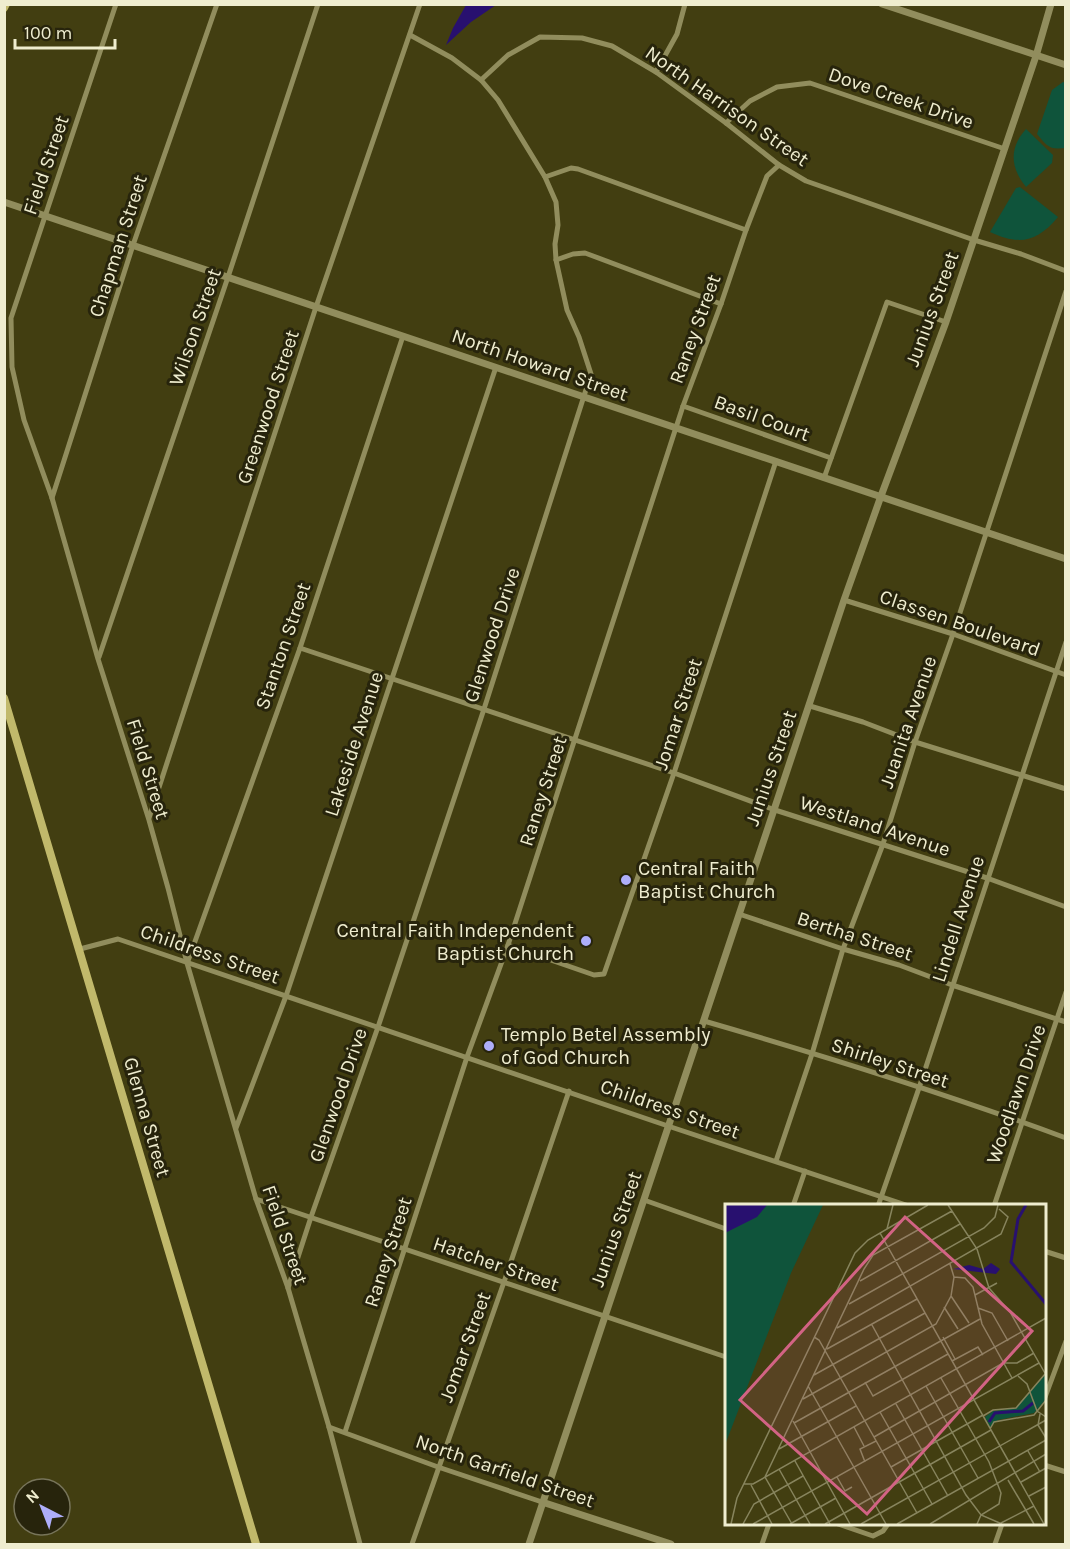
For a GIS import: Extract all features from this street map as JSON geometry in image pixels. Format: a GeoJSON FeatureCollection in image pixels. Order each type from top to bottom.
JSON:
{"type":"FeatureCollection","features":[{"type":"Feature","properties":{"kind":"main road","name":"Glenna Street"},"geometry":{"type":"LineString","coordinates":[[4,698],[256,1545]]}},
{"type":"Feature","properties":{"kind":"street","name":"Field Street"},"geometry":{"type":"LineString","coordinates":[[116,4],[11,318],[12,367],[24,420],[52,498],[98,658],[149,819],[187,963],[256,1198],[288,1288],[360,1545]]}},
{"type":"Feature","properties":{"kind":"street","name":"Chapman Street"},"geometry":{"type":"LineString","coordinates":[[52,498],[133,245],[217,4]]}},
{"type":"Feature","properties":{"kind":"street","name":"Wilson Street"},"geometry":{"type":"LineString","coordinates":[[98,658],[318,4]]}},
{"type":"Feature","properties":{"kind":"street","name":"Greenwood Street"},"geometry":{"type":"LineString","coordinates":[[149,819],[316,307],[420,4]]}},
{"type":"Feature","properties":{"kind":"street"},"geometry":{"type":"LineString","coordinates":[[656,72],[677,34],[685,4]]}},
{"type":"Feature","properties":{"kind":"street"},"geometry":{"type":"LineString","coordinates":[[882,4],[1065,65]]}},
{"type":"Feature","properties":{"kind":"street","name":"Junius Street"},"geometry":{"type":"LineString","coordinates":[[529,1545],[844,600],[946,322],[1036,56],[1050,4]]}},
{"type":"Feature","properties":{"kind":"street","name":"Glenwood Drive"},"geometry":{"type":"LineString","coordinates":[[288,1288],[484,709],[591,374],[567,310],[556,260],[555,244],[558,225],[556,202],[545,177],[498,100],[481,80],[452,58],[410,35]]}},
{"type":"Feature","properties":{"kind":"street","name":"North Harrison Street"},"geometry":{"type":"LineString","coordinates":[[481,80],[508,55],[540,37],[582,38],[612,46],[656,72],[779,165],[806,181],[1065,271]]}},
{"type":"Feature","properties":{"kind":"street","name":"Dove Creek Drive"},"geometry":{"type":"LineString","coordinates":[[726,123],[750,101],[777,87],[810,83],[1005,149]]}},
{"type":"Feature","properties":{"kind":"street","name":"Raney Street"},"geometry":{"type":"LineString","coordinates":[[345,1432],[466,1057],[508,945],[683,406],[767,176],[779,165]]}},
{"type":"Feature","properties":{"kind":"street"},"geometry":{"type":"LineString","coordinates":[[545,177],[571,168],[578,169],[746,230]]}},
{"type":"Feature","properties":{"kind":"street","name":"North Howard Street"},"geometry":{"type":"LineString","coordinates":[[4,202],[1065,559]]}},
{"type":"Feature","properties":{"kind":"street"},"geometry":{"type":"LineString","coordinates":[[556,260],[573,254],[585,253],[721,303]]}},
{"type":"Feature","properties":{"kind":"street","name":"Juanita Avenue"},"geometry":{"type":"LineString","coordinates":[[776,1161],[812,1054],[843,949],[883,844],[1065,291]]}},
{"type":"Feature","properties":{"kind":"street"},"geometry":{"type":"LineString","coordinates":[[824,478],[887,302],[946,322]]}},
{"type":"Feature","properties":{"kind":"street","name":"Stanton Street"},"geometry":{"type":"LineString","coordinates":[[187,963],[300,648],[403,336]]}},
{"type":"Feature","properties":{"kind":"street","name":"Lakeside Avenue"},"geometry":{"type":"LineString","coordinates":[[236,1128],[286,996],[496,367]]}},
{"type":"Feature","properties":{"kind":"street","name":"Basil Court"},"geometry":{"type":"LineString","coordinates":[[683,406],[831,458]]}},
{"type":"Feature","properties":{"kind":"street","name":"Jomar Street"},"geometry":{"type":"LineString","coordinates":[[508,945],[594,975],[604,974],[674,773],[776,461]]}},
{"type":"Feature","properties":{"kind":"street","name":"Classen Boulevard"},"geometry":{"type":"LineString","coordinates":[[844,600],[953,634],[1065,675]]}},
{"type":"Feature","properties":{"kind":"street","name":"Lindell Avenue"},"geometry":{"type":"LineString","coordinates":[[879,1204],[919,1088],[1065,642]]}},
{"type":"Feature","properties":{"kind":"street","name":"Westland Avenue"},"geometry":{"type":"LineString","coordinates":[[300,648],[674,773],[775,810],[987,878],[1065,907]]}},
{"type":"Feature","properties":{"kind":"street"},"geometry":{"type":"LineString","coordinates":[[810,706],[1065,789]]}},
{"type":"Feature","properties":{"kind":"street","name":"Bertha Street"},"geometry":{"type":"LineString","coordinates":[[738,914],[899,965],[1065,1022]]}},
{"type":"Feature","properties":{"kind":"street","name":"Childress Street"},"geometry":{"type":"LineString","coordinates":[[80,949],[118,939],[903,1204]]}},
{"type":"Feature","properties":{"kind":"street","name":"Woodlawn Drive"},"geometry":{"type":"LineString","coordinates":[[995,1204],[1065,992]]}},
{"type":"Feature","properties":{"kind":"street","name":"Shirley Street"},"geometry":{"type":"LineString","coordinates":[[704,1021],[919,1088],[1065,1138]]}},
{"type":"Feature","properties":{"kind":"street","name":"Jomar Street"},"geometry":{"type":"LineString","coordinates":[[412,1545],[569,1091]]}},
{"type":"Feature","properties":{"kind":"street"},"geometry":{"type":"LineString","coordinates":[[794,1204],[805,1171]]}},
{"type":"Feature","properties":{"kind":"street","name":"Hatcher Street"},"geometry":{"type":"LineString","coordinates":[[256,1198],[725,1357]]}},
{"type":"Feature","properties":{"kind":"street"},"geometry":{"type":"LineString","coordinates":[[644,1200],[725,1229]]}},
{"type":"Feature","properties":{"kind":"street"},"geometry":{"type":"LineString","coordinates":[[1046,1252],[1065,1258]]}},
{"type":"Feature","properties":{"kind":"street"},"geometry":{"type":"LineString","coordinates":[[1046,1394],[1065,1341]]}},
{"type":"Feature","properties":{"kind":"street","name":"North Garfield Street"},"geometry":{"type":"LineString","coordinates":[[328,1427],[438,1467],[671,1545]]}},
{"type":"Feature","properties":{"kind":"street"},"geometry":{"type":"LineString","coordinates":[[1046,1466],[1065,1472]]}},
{"type":"Feature","properties":{"kind":"street"},"geometry":{"type":"LineString","coordinates":[[762,1545],[769,1525]]}},
{"type":"Feature","properties":{"kind":"street"},"geometry":{"type":"LineString","coordinates":[[841,1525],[873,1536],[883,1531],[887,1525]]}},
{"type":"Feature","properties":{"kind":"street"},"geometry":{"type":"LineString","coordinates":[[995,1545],[1002,1525]]}},
{"type":"Feature","properties":{"kind":"green space"},"geometry":{"type":"Polygon","coordinates":[[[1063,82],[1066,83],[1065,148],[1052,148],[1037,134],[1052,90],[1063,82]]]}},
{"type":"Feature","properties":{"kind":"green space"},"geometry":{"type":"Polygon","coordinates":[[[1026,129],[1053,155],[1052,163],[1026,187],[1014,165],[1014,150],[1026,129]]]}},
{"type":"Feature","properties":{"kind":"green space"},"geometry":{"type":"Polygon","coordinates":[[[1020,187],[1058,217],[1043,232],[1027,239],[1010,239],[990,232],[1016,188],[1020,187]]]}},
{"type":"Feature","properties":{"kind":"shaded area"},"geometry":{"type":"Polygon","coordinates":[[[466,5],[496,5],[471,22],[446,45],[453,28],[466,5]]]}},
{"type":"Feature","properties":{"kind":"place","name":"Central Faith Baptist Church"},"geometry":{"type":"Point","coordinates":[626,880]}},
{"type":"Feature","properties":{"kind":"place","name":"Central Faith Independent Baptist Church"},"geometry":{"type":"Point","coordinates":[586,941]}},
{"type":"Feature","properties":{"kind":"place","name":"Templo Betel Assembly of God Church"},"geometry":{"type":"Point","coordinates":[489,1046]}}]}
